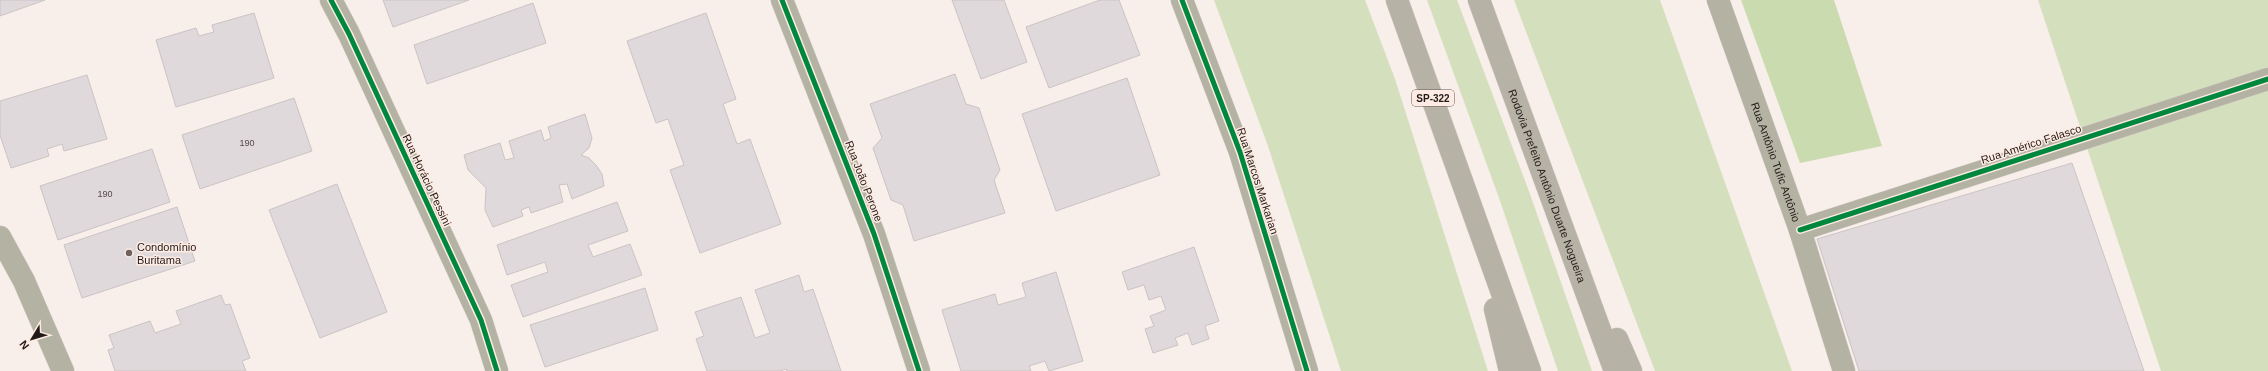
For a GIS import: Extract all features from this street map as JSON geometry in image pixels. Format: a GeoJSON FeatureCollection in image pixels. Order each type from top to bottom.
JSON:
{"type":"FeatureCollection","features":[{"type":"Feature","properties":{"kind":"highway","name":"SP-322"},"geometry":{"type":"LineString","coordinates":[[1397,0],[1469,196],[1530,371]]}},
{"type":"Feature","properties":{"kind":"highway","name":"Rodovia Prefeito Antônio Duarte Nogueira"},"geometry":{"type":"LineString","coordinates":[[1479,0],[1615,371]]}},
{"type":"Feature","properties":{"kind":"highway"},"geometry":{"type":"LineString","coordinates":[[1545,180],[1631,371]]}},
{"type":"Feature","properties":{"kind":"highway"},"geometry":{"type":"LineString","coordinates":[[1469,196],[1510,371]]}},
{"type":"Feature","properties":{"kind":"street","name":"Rua Horácio Pessini"},"geometry":{"type":"LineString","coordinates":[[330,0],[349,34],[481,320],[497,371]]}},
{"type":"Feature","properties":{"kind":"street","name":"Rua João Perone"},"geometry":{"type":"LineString","coordinates":[[782,0],[874,234],[919,371]]}},
{"type":"Feature","properties":{"kind":"street","name":"Rua Marcos Markarian"},"geometry":{"type":"LineString","coordinates":[[1182,0],[1240,152],[1307,371]]}},
{"type":"Feature","properties":{"kind":"street","name":"Rua Antônio Tufic Antônio"},"geometry":{"type":"LineString","coordinates":[[1718,0],[1800,230],[1844,371]]}},
{"type":"Feature","properties":{"kind":"street","name":"Rua Américo Falasco"},"geometry":{"type":"LineString","coordinates":[[1800,230],[2268,79]]}},
{"type":"Feature","properties":{"kind":"street"},"geometry":{"type":"LineString","coordinates":[[0,237],[24,281],[63,371]]}},
{"type":"Feature","properties":{"kind":"green space"},"geometry":{"type":"Polygon","coordinates":[[[1214,0],[1365,0],[1395,79],[1488,371],[1341,371],[1268,146],[1214,0]]]}},
{"type":"Feature","properties":{"kind":"green space"},"geometry":{"type":"Polygon","coordinates":[[[1427,0],[1457,0],[1530,194],[1592,371],[1558,371],[1499,198],[1427,0]]]}},
{"type":"Feature","properties":{"kind":"green space"},"geometry":{"type":"Polygon","coordinates":[[[1514,0],[1660,0],[1792,371],[1655,371],[1514,0]]]}},
{"type":"Feature","properties":{"kind":"green space"},"geometry":{"type":"Polygon","coordinates":[[[1741,0],[1834,0],[1882,146],[1800,163],[1741,0]]]}},
{"type":"Feature","properties":{"kind":"green space"},"geometry":{"type":"Polygon","coordinates":[[[2038,0],[2268,0],[2268,371],[2161,371],[2038,0]]]}},
{"type":"Feature","properties":{"kind":"building"},"geometry":{"type":"Polygon","coordinates":[[[0,0],[45,0],[0,16],[0,0]]]}},
{"type":"Feature","properties":{"kind":"building"},"geometry":{"type":"Polygon","coordinates":[[[383,0],[469,0],[393,27],[383,0]]]}},
{"type":"Feature","properties":{"kind":"building"},"geometry":{"type":"Polygon","coordinates":[[[952,0],[1004,0],[1027,62],[981,79],[952,0]]]}},
{"type":"Feature","properties":{"kind":"building"},"geometry":{"type":"Polygon","coordinates":[[[1100,0],[1119,0],[1140,55],[1049,88],[1026,27],[1100,0]]]}},
{"type":"Feature","properties":{"kind":"building"},"geometry":{"type":"Polygon","coordinates":[[[533,3],[546,43],[427,84],[414,45],[533,3]]]}},
{"type":"Feature","properties":{"kind":"building"},"geometry":{"type":"Polygon","coordinates":[[[254,13],[274,78],[176,107],[156,40],[196,28],[199,36],[214,32],[212,25],[254,13]]]}},
{"type":"Feature","properties":{"kind":"building"},"geometry":{"type":"Polygon","coordinates":[[[706,13],[736,99],[723,104],[737,144],[750,139],[781,224],[700,253],[670,170],[684,165],[668,119],[656,123],[627,41],[706,13]]]}},
{"type":"Feature","properties":{"kind":"building"},"geometry":{"type":"Polygon","coordinates":[[[955,74],[966,104],[979,108],[1000,170],[994,180],[1005,213],[914,241],[903,205],[891,200],[873,148],[882,138],[870,104],[955,74]]]}},
{"type":"Feature","properties":{"kind":"building"},"geometry":{"type":"Polygon","coordinates":[[[87,75],[107,139],[64,151],[62,144],[47,149],[49,156],[11,168],[0,135],[0,101],[87,75]]]}},
{"type":"Feature","properties":{"kind":"building"},"geometry":{"type":"Polygon","coordinates":[[[1127,78],[1160,175],[1056,211],[1022,114],[1127,78]]]}},
{"type":"Feature","properties":{"kind":"building"},"geometry":{"type":"Polygon","coordinates":[[[294,98],[312,151],[200,189],[182,135],[294,98]]]}},
{"type":"Feature","properties":{"kind":"building"},"geometry":{"type":"Polygon","coordinates":[[[585,114],[592,138],[589,148],[581,155],[589,158],[596,165],[602,174],[604,186],[572,199],[567,184],[559,185],[563,202],[531,213],[529,207],[521,210],[523,216],[493,227],[485,210],[486,188],[468,170],[464,155],[500,143],[505,160],[514,158],[509,141],[541,130],[544,141],[551,138],[548,127],[585,114]]]}},
{"type":"Feature","properties":{"kind":"building"},"geometry":{"type":"Polygon","coordinates":[[[152,149],[170,202],[58,240],[40,186],[152,149]]]}},
{"type":"Feature","properties":{"kind":"building"},"geometry":{"type":"Polygon","coordinates":[[[2072,163],[2144,371],[1859,371],[1817,239],[2072,163]]]}},
{"type":"Feature","properties":{"kind":"building"},"geometry":{"type":"Polygon","coordinates":[[[337,184],[387,312],[320,338],[269,210],[337,184]]]}},
{"type":"Feature","properties":{"kind":"building"},"geometry":{"type":"Polygon","coordinates":[[[617,202],[628,231],[588,245],[593,257],[630,244],[642,275],[523,317],[511,285],[548,272],[545,262],[507,275],[497,245],[617,202]]]}},
{"type":"Feature","properties":{"kind":"building","name":"Condomínio Buritama"},"geometry":{"type":"Polygon","coordinates":[[[177,207],[195,261],[82,298],[64,245],[177,207]]]}},
{"type":"Feature","properties":{"kind":"building"},"geometry":{"type":"Polygon","coordinates":[[[1194,247],[1219,321],[1205,326],[1209,339],[1192,345],[1188,333],[1175,338],[1178,345],[1153,353],[1145,329],[1154,326],[1150,316],[1166,310],[1161,296],[1149,300],[1144,285],[1128,290],[1122,272],[1194,247]]]}},
{"type":"Feature","properties":{"kind":"building"},"geometry":{"type":"Polygon","coordinates":[[[1056,272],[1083,361],[1049,371],[1045,361],[1029,366],[1031,371],[961,371],[942,310],[995,294],[998,305],[1026,297],[1022,283],[1056,272]]]}},
{"type":"Feature","properties":{"kind":"building"},"geometry":{"type":"Polygon","coordinates":[[[799,275],[804,292],[813,289],[841,371],[787,371],[786,369],[780,371],[707,371],[696,339],[704,336],[695,312],[741,297],[755,338],[770,333],[755,290],[799,275]]]}},
{"type":"Feature","properties":{"kind":"building"},"geometry":{"type":"Polygon","coordinates":[[[645,288],[658,330],[545,367],[530,325],[645,288]]]}},
{"type":"Feature","properties":{"kind":"building"},"geometry":{"type":"Polygon","coordinates":[[[221,295],[225,305],[230,304],[250,358],[242,361],[246,371],[115,371],[108,350],[114,348],[109,335],[150,321],[155,333],[181,324],[176,311],[221,295]]]}},
{"type":"Feature","properties":{"kind":"cycle path"},"geometry":{"type":"LineString","coordinates":[[331,0],[349,34],[481,320],[497,371]]}},
{"type":"Feature","properties":{"kind":"cycle path"},"geometry":{"type":"LineString","coordinates":[[782,0],[874,234],[919,371]]}},
{"type":"Feature","properties":{"kind":"cycle path"},"geometry":{"type":"LineString","coordinates":[[1182,0],[1240,152],[1307,371]]}},
{"type":"Feature","properties":{"kind":"cycle path"},"geometry":{"type":"LineString","coordinates":[[1800,230],[2268,79]]}},
{"type":"Feature","properties":{"kind":"place","name":"Condomínio Buritama"},"geometry":{"type":"Point","coordinates":[129,253]}}]}
